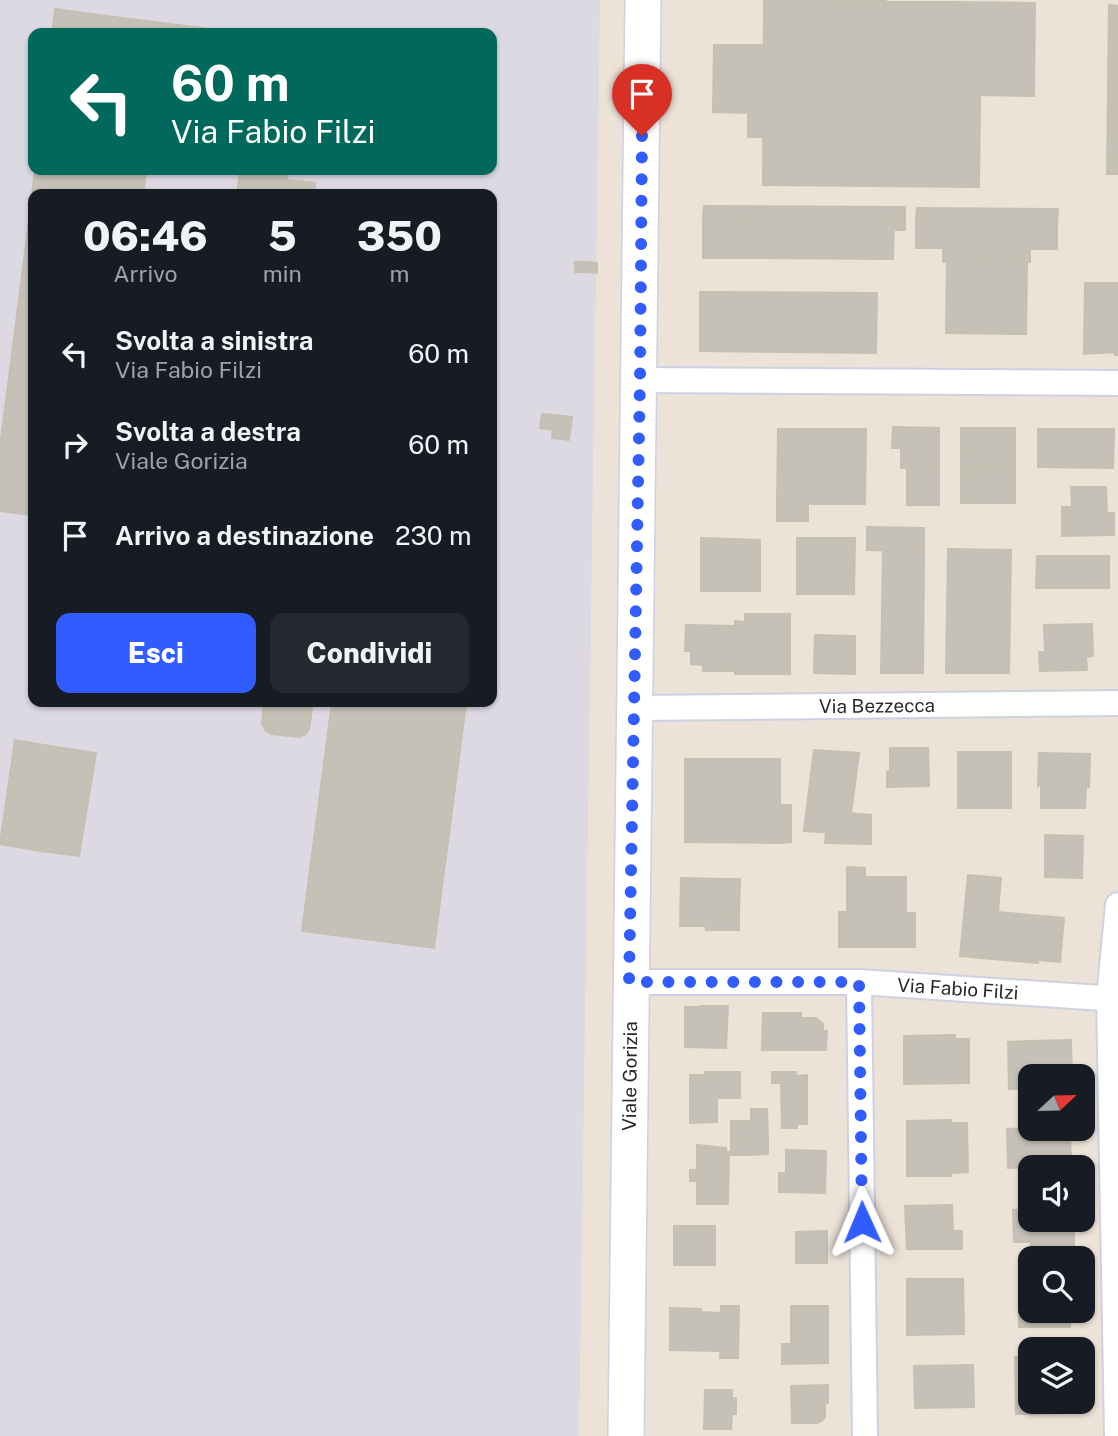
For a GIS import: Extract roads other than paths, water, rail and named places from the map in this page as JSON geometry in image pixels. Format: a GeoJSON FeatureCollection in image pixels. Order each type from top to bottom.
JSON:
{"type":"FeatureCollection","features":[{"type":"Feature","properties":{"kind":"street","name":"Viale Gorizia"},"geometry":{"type":"LineString","coordinates":[[626,1436],[629,982],[640,380],[643,0]]}},
{"type":"Feature","properties":{"kind":"street"},"geometry":{"type":"LineString","coordinates":[[640,380],[1118,383]]}},
{"type":"Feature","properties":{"kind":"street","name":"Via Bezzecca"},"geometry":{"type":"LineString","coordinates":[[635,708],[1118,703]]}},
{"type":"Feature","properties":{"kind":"street"},"geometry":{"type":"LineString","coordinates":[[1116,1436],[1113,998],[1118,905]]}},
{"type":"Feature","properties":{"kind":"street","name":"Via Fabio Filzi"},"geometry":{"type":"LineString","coordinates":[[629,982],[859,982],[1113,998]]}},
{"type":"Feature","properties":{"kind":"street"},"geometry":{"type":"LineString","coordinates":[[859,982],[864,1436]]}}]}
